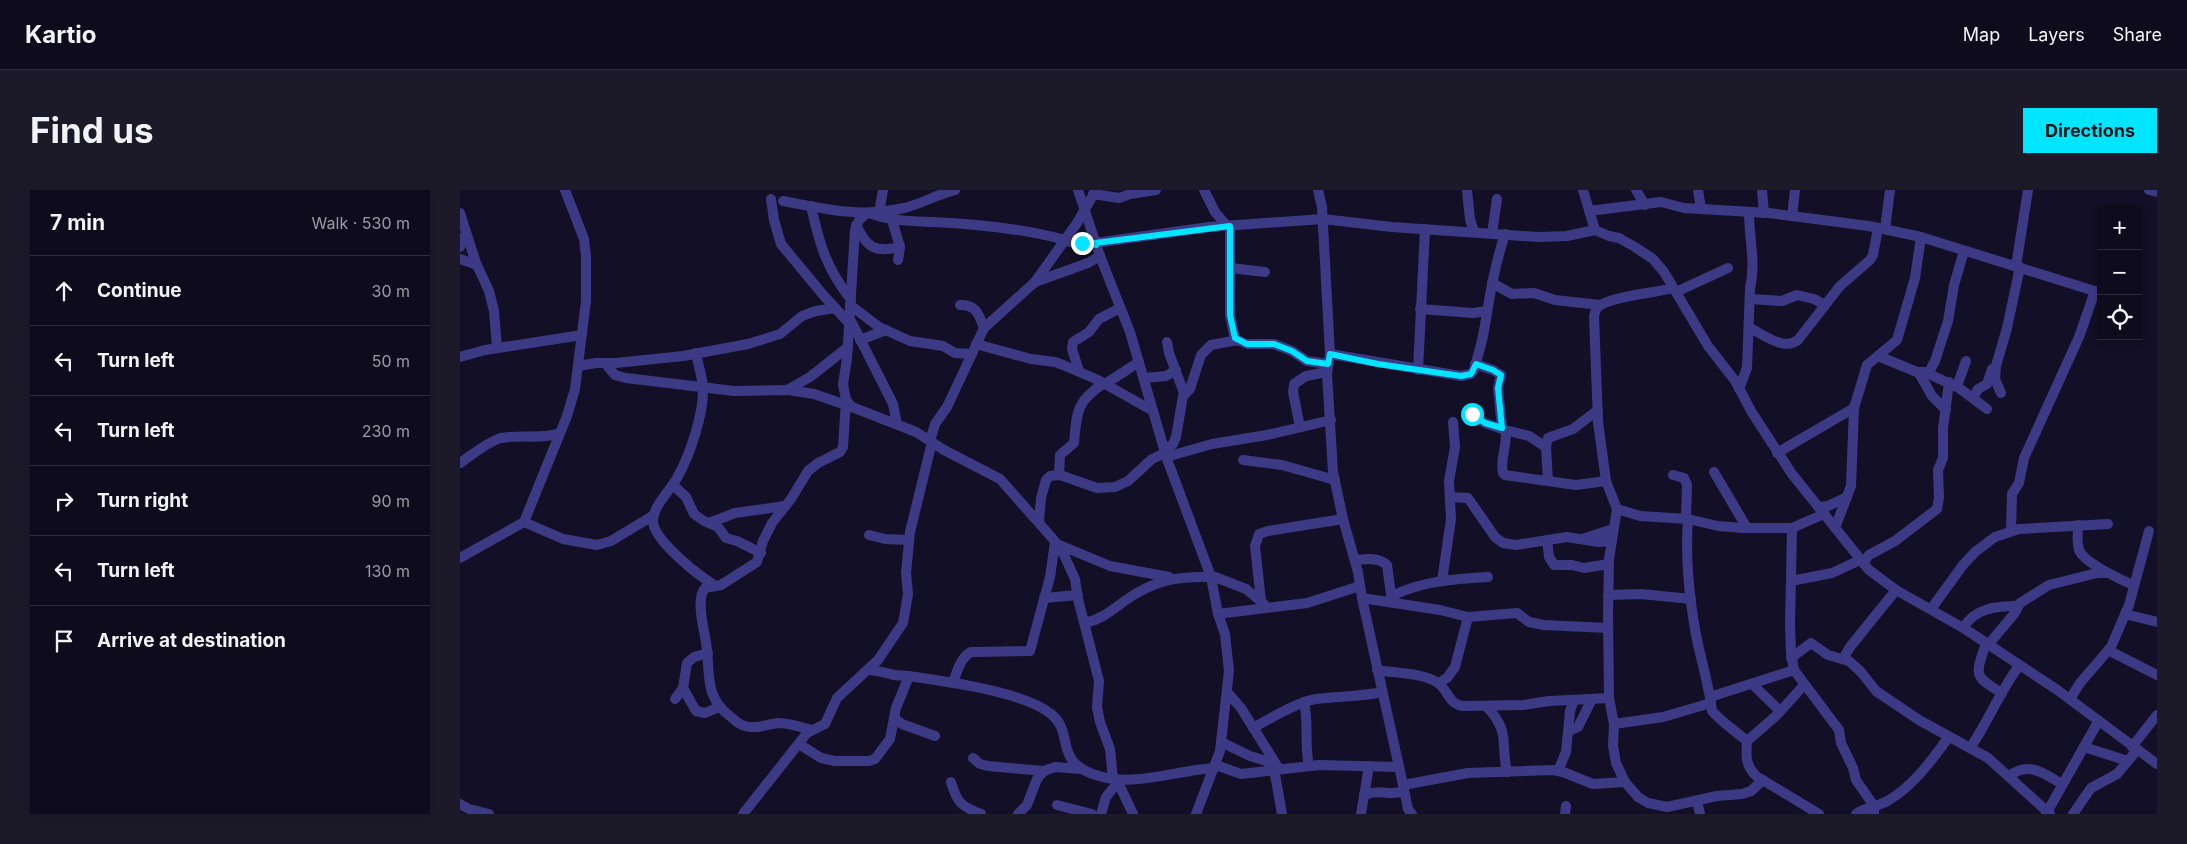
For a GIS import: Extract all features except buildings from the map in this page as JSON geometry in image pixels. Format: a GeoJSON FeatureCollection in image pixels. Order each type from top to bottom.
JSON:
{"type":"FeatureCollection","features":[{"type":"Feature","properties":{"kind":"street"},"geometry":{"type":"LineString","coordinates":[[460,558],[524,522],[560,433],[575,389],[586,301],[586,256],[584,240],[565,190]]}},
{"type":"Feature","properties":{"kind":"street"},"geometry":{"type":"LineString","coordinates":[[856,225],[873,213],[883,190]]}},
{"type":"Feature","properties":{"kind":"street"},"geometry":{"type":"LineString","coordinates":[[783,201],[837,211],[873,213],[906,207],[938,194],[955,190]]}},
{"type":"Feature","properties":{"kind":"street"},"geometry":{"type":"LineString","coordinates":[[1078,190],[1139,362],[1165,454],[1210,576],[1218,614],[1225,634],[1229,671],[1222,742],[1216,766],[1196,814]]}},
{"type":"Feature","properties":{"kind":"street"},"geometry":{"type":"LineString","coordinates":[[744,814],[799,744],[812,730],[825,724],[837,698],[878,660],[903,623],[908,594],[906,573],[909,540],[935,424],[947,407],[984,328],[1035,282],[1085,210],[1095,192],[1119,198],[1130,194],[1156,190]]}},
{"type":"Feature","properties":{"kind":"street"},"geometry":{"type":"LineString","coordinates":[[1204,190],[1215,212],[1229,226],[1231,324],[1235,338],[1247,344],[1274,344],[1292,351],[1307,361],[1418,370],[1461,376],[1471,374],[1476,364],[1492,283],[1505,234]]}},
{"type":"Feature","properties":{"kind":"street"},"geometry":{"type":"LineString","coordinates":[[1318,190],[1323,219],[1328,363],[1335,480],[1343,519],[1355,560],[1377,670],[1400,766],[1403,788],[1408,808],[1412,814]]}},
{"type":"Feature","properties":{"kind":"street"},"geometry":{"type":"LineString","coordinates":[[1467,190],[1470,219],[1474,232]]}},
{"type":"Feature","properties":{"kind":"street"},"geometry":{"type":"LineString","coordinates":[[1583,190],[1595,230]]}},
{"type":"Feature","properties":{"kind":"street"},"geometry":{"type":"LineString","coordinates":[[1636,190],[1645,205]]}},
{"type":"Feature","properties":{"kind":"street"},"geometry":{"type":"LineString","coordinates":[[1698,190],[1701,209]]}},
{"type":"Feature","properties":{"kind":"street"},"geometry":{"type":"LineString","coordinates":[[1762,190],[1764,213]]}},
{"type":"Feature","properties":{"kind":"street"},"geometry":{"type":"LineString","coordinates":[[1792,216],[1795,190]]}},
{"type":"Feature","properties":{"kind":"street"},"geometry":{"type":"LineString","coordinates":[[1750,328],[1780,343],[1794,343],[1847,279],[1870,260],[1881,228],[1890,190]]}},
{"type":"Feature","properties":{"kind":"street"},"geometry":{"type":"LineString","coordinates":[[1973,398],[1978,389],[1987,384],[2007,328],[2018,266],[2028,190]]}},
{"type":"Feature","properties":{"kind":"street"},"geometry":{"type":"LineString","coordinates":[[2149,190],[2157,192]]}},
{"type":"Feature","properties":{"kind":"street"},"geometry":{"type":"LineString","coordinates":[[1492,234],[1497,199]]}},
{"type":"Feature","properties":{"kind":"street"},"geometry":{"type":"LineString","coordinates":[[771,200],[774,220],[781,244],[835,308],[850,320],[893,404],[897,424]]}},
{"type":"Feature","properties":{"kind":"street"},"geometry":{"type":"LineString","coordinates":[[1589,211],[1664,202],[1684,208],[1764,213],[1881,228],[1921,237],[2097,292]]}},
{"type":"Feature","properties":{"kind":"street"},"geometry":{"type":"LineString","coordinates":[[812,206],[821,250],[830,269],[851,302],[886,330],[910,341],[943,346],[955,353],[972,354]]}},
{"type":"Feature","properties":{"kind":"street"},"geometry":{"type":"LineString","coordinates":[[1739,389],[1747,368],[1750,328],[1753,270],[1750,212]]}},
{"type":"Feature","properties":{"kind":"street"},"geometry":{"type":"LineString","coordinates":[[460,213],[463,241],[477,265],[494,310],[497,348]]}},
{"type":"Feature","properties":{"kind":"street"},"geometry":{"type":"LineString","coordinates":[[873,213],[892,220],[999,228],[1096,244],[1229,226],[1323,219],[1425,229],[1555,237],[1595,230],[1619,238],[1653,259],[1675,290],[1708,346],[1724,364],[1778,453],[1869,570],[1896,590],[1963,628],[2070,699],[2098,722],[2157,764]]}},
{"type":"Feature","properties":{"kind":"street"},"geometry":{"type":"LineString","coordinates":[[892,220],[900,247],[898,260]]}},
{"type":"Feature","properties":{"kind":"street"},"geometry":{"type":"LineString","coordinates":[[812,730],[778,723],[750,727],[737,722],[714,702],[709,677],[701,594],[705,588],[721,584],[748,570],[758,562],[763,542],[772,523],[808,471],[818,463],[840,452],[843,447],[846,402],[843,384],[848,346],[856,225]]}},
{"type":"Feature","properties":{"kind":"street"},"geometry":{"type":"LineString","coordinates":[[856,225],[864,240],[876,249],[883,251],[900,247]]}},
{"type":"Feature","properties":{"kind":"street"},"geometry":{"type":"LineString","coordinates":[[1418,370],[1425,229]]}},
{"type":"Feature","properties":{"kind":"street"},"geometry":{"type":"LineString","coordinates":[[1835,528],[1851,486],[1854,408],[1868,365],[1897,340],[1915,278],[1921,237]]}},
{"type":"Feature","properties":{"kind":"street"},"geometry":{"type":"LineString","coordinates":[[1923,373],[1932,369],[1935,362],[1948,321],[1954,285],[1964,251]]}},
{"type":"Feature","properties":{"kind":"street"},"geometry":{"type":"LineString","coordinates":[[1035,282],[1088,263],[1100,256]]}},
{"type":"Feature","properties":{"kind":"street"},"geometry":{"type":"LineString","coordinates":[[460,259],[477,265]]}},
{"type":"Feature","properties":{"kind":"street"},"geometry":{"type":"LineString","coordinates":[[1231,268],[1265,272]]}},
{"type":"Feature","properties":{"kind":"street"},"geometry":{"type":"LineString","coordinates":[[1492,283],[1512,294],[1534,293],[1555,300],[1600,305],[1618,299],[1675,290],[1728,268]]}},
{"type":"Feature","properties":{"kind":"street"},"geometry":{"type":"LineString","coordinates":[[2010,531],[2012,494],[2020,483],[2024,458],[2097,294]]}},
{"type":"Feature","properties":{"kind":"street"},"geometry":{"type":"LineString","coordinates":[[1750,299],[1782,301],[1797,295],[1814,299],[1824,305]]}},
{"type":"Feature","properties":{"kind":"street"},"geometry":{"type":"LineString","coordinates":[[960,305],[969,305],[974,308],[984,328]]}},
{"type":"Feature","properties":{"kind":"street"},"geometry":{"type":"LineString","coordinates":[[1600,305],[1594,316],[1598,410],[1606,481],[1618,509],[1611,541],[1608,595],[1609,698],[1614,724],[1614,756],[1625,782],[1638,797],[1648,803],[1667,807],[1697,802],[1717,796],[1742,794],[1751,791],[1763,780]]}},
{"type":"Feature","properties":{"kind":"street"},"geometry":{"type":"LineString","coordinates":[[578,366],[696,353],[748,344],[780,334],[802,316],[816,311],[835,308]]}},
{"type":"Feature","properties":{"kind":"street"},"geometry":{"type":"LineString","coordinates":[[1079,371],[1072,350],[1073,342],[1089,332],[1099,319],[1120,308]]}},
{"type":"Feature","properties":{"kind":"street"},"geometry":{"type":"LineString","coordinates":[[1420,309],[1473,313],[1487,311]]}},
{"type":"Feature","properties":{"kind":"street"},"geometry":{"type":"LineString","coordinates":[[787,390],[810,377],[848,346],[860,339],[886,330]]}},
{"type":"Feature","properties":{"kind":"street"},"geometry":{"type":"LineString","coordinates":[[460,358],[497,348],[582,335]]}},
{"type":"Feature","properties":{"kind":"street"},"geometry":{"type":"LineString","coordinates":[[1184,393],[1190,388],[1206,348],[1216,343],[1238,340]]}},
{"type":"Feature","properties":{"kind":"street"},"geometry":{"type":"LineString","coordinates":[[1165,454],[1176,437],[1184,393],[1169,353],[1167,342]]}},
{"type":"Feature","properties":{"kind":"street"},"geometry":{"type":"LineString","coordinates":[[976,344],[1035,360],[1055,362],[1079,371],[1105,383],[1153,411]]}},
{"type":"Feature","properties":{"kind":"street"},"geometry":{"type":"LineString","coordinates":[[524,522],[563,539],[596,545],[610,542],[654,515],[673,485],[695,432],[702,406],[703,386],[696,353]]}},
{"type":"Feature","properties":{"kind":"street"},"geometry":{"type":"LineString","coordinates":[[1878,356],[1953,384],[1986,409]]}},
{"type":"Feature","properties":{"kind":"street"},"geometry":{"type":"LineString","coordinates":[[1998,357],[1995,379],[2000,393]]}},
{"type":"Feature","properties":{"kind":"street"},"geometry":{"type":"LineString","coordinates":[[1791,581],[1832,574],[1862,562],[1869,555],[1895,541],[1937,509],[1939,498],[1938,474],[1943,458],[1943,428],[1946,410],[1953,384],[1966,361]]}},
{"type":"Feature","properties":{"kind":"street"},"geometry":{"type":"LineString","coordinates":[[1060,475],[1060,455],[1074,443],[1076,414],[1080,405],[1087,395],[1139,362]]}},
{"type":"Feature","properties":{"kind":"street"},"geometry":{"type":"LineString","coordinates":[[605,363],[615,375],[619,376],[734,391],[787,390],[846,402],[859,410],[916,432],[1000,479],[1039,521],[1056,543],[1072,570],[1099,681],[1097,707],[1100,722],[1110,750],[1116,780],[1133,814]]}},
{"type":"Feature","properties":{"kind":"street"},"geometry":{"type":"LineString","coordinates":[[1300,427],[1293,392],[1294,384],[1328,363]]}},
{"type":"Feature","properties":{"kind":"street"},"geometry":{"type":"LineString","coordinates":[[1476,364],[1501,375],[1498,388],[1506,435],[1502,461],[1503,473],[1511,477],[1576,485],[1606,481]]}},
{"type":"Feature","properties":{"kind":"street"},"geometry":{"type":"LineString","coordinates":[[1144,378],[1166,376],[1176,370]]}},
{"type":"Feature","properties":{"kind":"street"},"geometry":{"type":"LineString","coordinates":[[1923,373],[1932,396],[1946,410]]}},
{"type":"Feature","properties":{"kind":"street"},"geometry":{"type":"LineString","coordinates":[[1778,453],[1854,408]]}},
{"type":"Feature","properties":{"kind":"street"},"geometry":{"type":"LineString","coordinates":[[1548,481],[1546,447],[1548,438],[1573,429],[1598,410]]}},
{"type":"Feature","properties":{"kind":"street"},"geometry":{"type":"LineString","coordinates":[[1472,414],[1485,423],[1529,436],[1546,447]]}},
{"type":"Feature","properties":{"kind":"street"},"geometry":{"type":"LineString","coordinates":[[1039,521],[1041,498],[1046,480],[1054,474],[1092,487],[1115,487],[1122,485],[1152,459],[1165,454],[1267,435],[1331,420]]}},
{"type":"Feature","properties":{"kind":"street"},"geometry":{"type":"LineString","coordinates":[[1442,580],[1451,519],[1450,481],[1454,447],[1453,422]]}},
{"type":"Feature","properties":{"kind":"street"},"geometry":{"type":"LineString","coordinates":[[460,463],[499,439],[525,436],[539,438],[560,433]]}},
{"type":"Feature","properties":{"kind":"street"},"geometry":{"type":"LineString","coordinates":[[1243,460],[1282,465],[1335,480]]}},
{"type":"Feature","properties":{"kind":"street"},"geometry":{"type":"LineString","coordinates":[[1714,472],[1747,528]]}},
{"type":"Feature","properties":{"kind":"street"},"geometry":{"type":"LineString","coordinates":[[1673,475],[1684,478],[1687,485],[1686,548],[1691,599],[1696,635],[1712,710],[1720,720],[1747,741]]}},
{"type":"Feature","properties":{"kind":"street"},"geometry":{"type":"LineString","coordinates":[[673,485],[686,497],[694,514],[718,527],[726,538],[737,541],[761,553]]}},
{"type":"Feature","properties":{"kind":"street"},"geometry":{"type":"LineString","coordinates":[[1450,497],[1468,498],[1495,537],[1503,543],[1516,545],[1567,537],[1598,542],[1611,541]]}},
{"type":"Feature","properties":{"kind":"street"},"geometry":{"type":"LineString","coordinates":[[1618,509],[1640,516],[1687,519],[1718,526],[1792,528],[1828,506],[1847,498]]}},
{"type":"Feature","properties":{"kind":"street"},"geometry":{"type":"LineString","coordinates":[[709,523],[735,513],[785,506]]}},
{"type":"Feature","properties":{"kind":"street"},"geometry":{"type":"LineString","coordinates":[[654,515],[654,526],[672,551],[703,579],[716,586]]}},
{"type":"Feature","properties":{"kind":"street"},"geometry":{"type":"LineString","coordinates":[[1265,604],[1255,546],[1259,534],[1343,519]]}},
{"type":"Feature","properties":{"kind":"street"},"geometry":{"type":"LineString","coordinates":[[1931,609],[1975,552],[1995,537],[2010,531],[2108,524]]}},
{"type":"Feature","properties":{"kind":"street"},"geometry":{"type":"LineString","coordinates":[[2078,525],[2080,552],[2084,557],[2107,573],[2133,585]]}},
{"type":"Feature","properties":{"kind":"street"},"geometry":{"type":"LineString","coordinates":[[1792,528],[1790,625],[1794,670],[1804,685],[1828,712],[1839,730],[1841,742],[1853,768],[1856,780],[1874,810]]}},
{"type":"Feature","properties":{"kind":"street"},"geometry":{"type":"LineString","coordinates":[[1584,539],[1613,529]]}},
{"type":"Feature","properties":{"kind":"street"},"geometry":{"type":"LineString","coordinates":[[2070,699],[2108,650],[2125,614],[2149,531]]}},
{"type":"Feature","properties":{"kind":"street"},"geometry":{"type":"LineString","coordinates":[[869,535],[885,539],[909,540]]}},
{"type":"Feature","properties":{"kind":"street"},"geometry":{"type":"LineString","coordinates":[[1548,540],[1549,556],[1554,565],[1572,565],[1584,568],[1609,564]]}},
{"type":"Feature","properties":{"kind":"street"},"geometry":{"type":"LineString","coordinates":[[1056,543],[1110,566],[1173,578]]}},
{"type":"Feature","properties":{"kind":"street"},"geometry":{"type":"LineString","coordinates":[[953,683],[960,663],[971,652],[1030,651],[1050,577],[1056,543]]}},
{"type":"Feature","properties":{"kind":"street"},"geometry":{"type":"LineString","coordinates":[[2146,545],[2157,545]]}},
{"type":"Feature","properties":{"kind":"street"},"geometry":{"type":"LineString","coordinates":[[1355,560],[1374,559],[1383,561],[1387,565],[1392,599]]}},
{"type":"Feature","properties":{"kind":"street"},"geometry":{"type":"LineString","coordinates":[[2002,693],[1989,686],[1977,671],[1987,644],[2014,614],[2018,606],[2052,583],[2107,573]]}},
{"type":"Feature","properties":{"kind":"street"},"geometry":{"type":"LineString","coordinates":[[1086,623],[1107,615],[1126,600],[1157,582],[1186,576],[1210,576],[1246,589],[1265,604]]}},
{"type":"Feature","properties":{"kind":"street"},"geometry":{"type":"LineString","coordinates":[[1392,599],[1406,589],[1442,580],[1488,577]]}},
{"type":"Feature","properties":{"kind":"street"},"geometry":{"type":"LineString","coordinates":[[1218,614],[1265,604],[1307,603],[1360,586]]}},
{"type":"Feature","properties":{"kind":"street"},"geometry":{"type":"LineString","coordinates":[[1843,659],[1850,647],[1896,590]]}},
{"type":"Feature","properties":{"kind":"street"},"geometry":{"type":"LineString","coordinates":[[1608,595],[1641,594],[1691,599]]}},
{"type":"Feature","properties":{"kind":"street"},"geometry":{"type":"LineString","coordinates":[[1044,598],[1078,596]]}},
{"type":"Feature","properties":{"kind":"street"},"geometry":{"type":"LineString","coordinates":[[1362,598],[1392,599],[1468,617],[1516,613],[1529,622],[1544,625],[1608,628]]}},
{"type":"Feature","properties":{"kind":"street"},"geometry":{"type":"LineString","coordinates":[[1963,628],[1968,620],[1980,611],[2018,606]]}},
{"type":"Feature","properties":{"kind":"street"},"geometry":{"type":"LineString","coordinates":[[2125,614],[2157,622]]}},
{"type":"Feature","properties":{"kind":"street"},"geometry":{"type":"LineString","coordinates":[[1438,684],[1447,678],[1455,667],[1468,617]]}},
{"type":"Feature","properties":{"kind":"street"},"geometry":{"type":"LineString","coordinates":[[1792,658],[1811,644],[1828,655],[1849,661],[1861,672],[1876,691],[1948,738],[1988,758],[2048,813],[2062,784],[2098,722]]}},
{"type":"Feature","properties":{"kind":"street"},"geometry":{"type":"LineString","coordinates":[[2108,650],[2155,671]]}},
{"type":"Feature","properties":{"kind":"street"},"geometry":{"type":"LineString","coordinates":[[675,699],[683,688],[687,663],[694,657],[708,653]]}},
{"type":"Feature","properties":{"kind":"street"},"geometry":{"type":"LineString","coordinates":[[1970,748],[2019,666]]}},
{"type":"Feature","properties":{"kind":"street"},"geometry":{"type":"LineString","coordinates":[[868,670],[977,687],[1011,696],[1050,712],[1060,726],[1066,751],[1073,762],[1081,769]]}},
{"type":"Feature","properties":{"kind":"street"},"geometry":{"type":"LineString","coordinates":[[1377,670],[1416,676],[1438,684],[1456,705],[1498,706],[1609,698]]}},
{"type":"Feature","properties":{"kind":"street"},"geometry":{"type":"LineString","coordinates":[[1614,724],[1663,717],[1794,670]]}},
{"type":"Feature","properties":{"kind":"street"},"geometry":{"type":"LineString","coordinates":[[799,744],[809,752],[828,759],[848,762],[875,759],[887,744],[903,688],[909,676]]}},
{"type":"Feature","properties":{"kind":"street"},"geometry":{"type":"LineString","coordinates":[[1752,684],[1780,711]]}},
{"type":"Feature","properties":{"kind":"street"},"geometry":{"type":"LineString","coordinates":[[1804,685],[1780,711],[1747,741],[1747,764],[1751,771],[1807,811],[1820,814]]}},
{"type":"Feature","properties":{"kind":"street"},"geometry":{"type":"LineString","coordinates":[[683,688],[696,711],[705,714],[719,707]]}},
{"type":"Feature","properties":{"kind":"street"},"geometry":{"type":"LineString","coordinates":[[1252,728],[1304,702],[1315,699],[1382,692]]}},
{"type":"Feature","properties":{"kind":"street"},"geometry":{"type":"LineString","coordinates":[[1228,693],[1241,708],[1276,767],[1282,814]]}},
{"type":"Feature","properties":{"kind":"street"},"geometry":{"type":"LineString","coordinates":[[1569,731],[1578,727],[1592,699]]}},
{"type":"Feature","properties":{"kind":"street"},"geometry":{"type":"LineString","coordinates":[[1558,771],[1566,752],[1570,710],[1574,700]]}},
{"type":"Feature","properties":{"kind":"street"},"geometry":{"type":"LineString","coordinates":[[1304,702],[1306,749],[1309,766]]}},
{"type":"Feature","properties":{"kind":"street"},"geometry":{"type":"LineString","coordinates":[[1486,706],[1498,719],[1500,725],[1505,742],[1507,772]]}},
{"type":"Feature","properties":{"kind":"street"},"geometry":{"type":"LineString","coordinates":[[1498,706],[1500,725]]}},
{"type":"Feature","properties":{"kind":"street"},"geometry":{"type":"LineString","coordinates":[[2073,814],[2090,788],[2109,780],[2128,761],[2134,748],[2157,715]]}},
{"type":"Feature","properties":{"kind":"street"},"geometry":{"type":"LineString","coordinates":[[894,718],[902,724],[935,736]]}},
{"type":"Feature","properties":{"kind":"street"},"geometry":{"type":"LineString","coordinates":[[1856,814],[1874,810],[1902,791],[1948,738]]}},
{"type":"Feature","properties":{"kind":"street"},"geometry":{"type":"LineString","coordinates":[[1222,742],[1276,767]]}},
{"type":"Feature","properties":{"kind":"street"},"geometry":{"type":"LineString","coordinates":[[2084,747],[2128,761]]}},
{"type":"Feature","properties":{"kind":"street"},"geometry":{"type":"LineString","coordinates":[[974,758],[980,764],[988,766],[1044,771],[1055,767],[1081,769],[1116,780],[1216,766],[1237,774],[1276,767],[1400,766]]}},
{"type":"Feature","properties":{"kind":"street"},"geometry":{"type":"LineString","coordinates":[[1361,814],[1369,766]]}},
{"type":"Feature","properties":{"kind":"street"},"geometry":{"type":"LineString","coordinates":[[2009,776],[2018,770],[2030,768],[2062,784]]}},
{"type":"Feature","properties":{"kind":"street"},"geometry":{"type":"LineString","coordinates":[[1018,814],[1027,805],[1037,779],[1044,771]]}},
{"type":"Feature","properties":{"kind":"street"},"geometry":{"type":"LineString","coordinates":[[1364,795],[1380,791],[1395,794],[1403,788],[1468,773],[1558,771],[1593,784],[1625,782]]}},
{"type":"Feature","properties":{"kind":"street"},"geometry":{"type":"LineString","coordinates":[[1101,814],[1106,797],[1116,780]]}},
{"type":"Feature","properties":{"kind":"street"},"geometry":{"type":"LineString","coordinates":[[951,782],[956,800],[962,806],[980,814]]}},
{"type":"Feature","properties":{"kind":"street"},"geometry":{"type":"LineString","coordinates":[[1697,802],[1700,814]]}},
{"type":"Feature","properties":{"kind":"street"},"geometry":{"type":"LineString","coordinates":[[460,804],[469,809],[489,814]]}},
{"type":"Feature","properties":{"kind":"street"},"geometry":{"type":"LineString","coordinates":[[1057,805],[1092,814]]}},
{"type":"Feature","properties":{"kind":"route"},"geometry":{"type":"LineString","coordinates":[[1082,243],[1096,245],[1095,243],[1209,227],[1230,226],[1230,315],[1235,338],[1247,344],[1274,344],[1292,351],[1307,361],[1315,363],[1328,364],[1330,354],[1378,364],[1461,376],[1471,374],[1476,364],[1498,372],[1501,375],[1498,388],[1502,428],[1485,423],[1472,414]]}}]}
